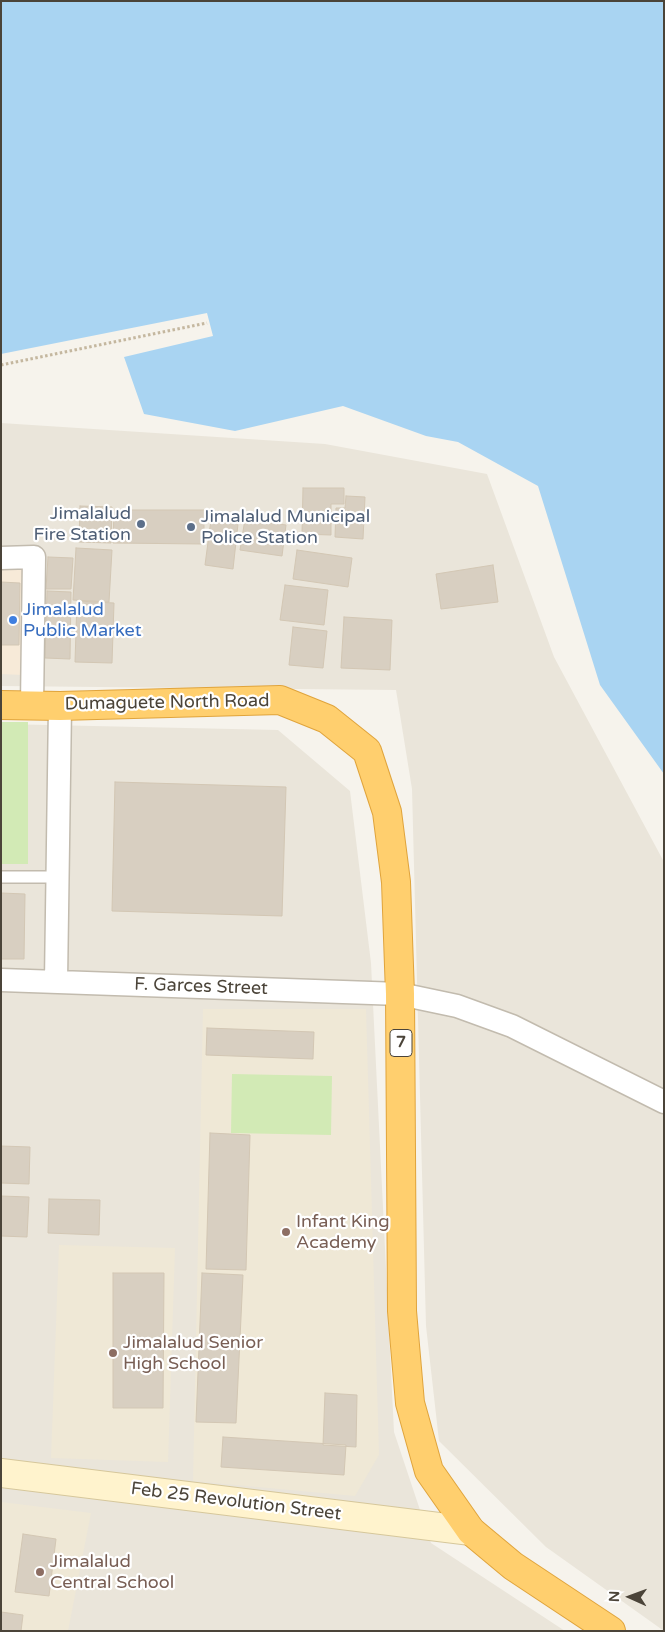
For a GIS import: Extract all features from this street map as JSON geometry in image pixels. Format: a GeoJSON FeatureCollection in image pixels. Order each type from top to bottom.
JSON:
{"type":"FeatureCollection","features":[{"type":"Feature","properties":{"kind":"highway","name":"Dumaguete North Road"},"geometry":{"type":"LineString","coordinates":[[1,705],[60,706],[280,700],[327,719],[367,751],[387,812],[396,882],[400,994],[402,1311],[410,1403],[429,1471],[471,1532],[513,1566],[611,1631]]}},
{"type":"Feature","properties":{"kind":"street"},"geometry":{"type":"LineString","coordinates":[[1,558],[34,557],[32,705]]}},
{"type":"Feature","properties":{"kind":"street"},"geometry":{"type":"LineString","coordinates":[[56,981],[60,706]]}},
{"type":"Feature","properties":{"kind":"street","name":"F. Garces Street"},"geometry":{"type":"LineString","coordinates":[[1,980],[400,994],[457,1006],[512,1026],[664,1102]]}},
{"type":"Feature","properties":{"kind":"street","name":"Feb 25 Revolution Street"},"geometry":{"type":"LineString","coordinates":[[1,1473],[471,1532]]}},
{"type":"Feature","properties":{"kind":"lane"},"geometry":{"type":"LineString","coordinates":[[1,877],[58,877]]}},
{"type":"Feature","properties":{"kind":"path"},"geometry":{"type":"LineString","coordinates":[[1,365],[207,323]]}},
{"type":"Feature","properties":{"kind":"shaded area"},"geometry":{"type":"Polygon","coordinates":[[[1,423],[325,444],[487,474],[554,657],[664,862],[664,1631],[546,1547],[439,1441],[426,1326],[412,789],[396,690],[1,686],[1,423]]]}},
{"type":"Feature","properties":{"kind":"shaded area","name":"Jimalalud Public Market"},"geometry":{"type":"Polygon","coordinates":[[[26,565],[23,675],[1,674],[1,566],[26,565]]]}},
{"type":"Feature","properties":{"kind":"shaded area"},"geometry":{"type":"Polygon","coordinates":[[[1,724],[278,730],[350,791],[371,963],[394,1432],[431,1543],[565,1631],[1,1631],[1,724]]]}},
{"type":"Feature","properties":{"kind":"shaded area","name":"Infant King Academy"},"geometry":{"type":"Polygon","coordinates":[[[203,1009],[366,1009],[379,1455],[355,1496],[193,1481],[203,1009]]]}},
{"type":"Feature","properties":{"kind":"shaded area","name":"Jimalalud Senior High School"},"geometry":{"type":"Polygon","coordinates":[[[59,1245],[175,1248],[168,1462],[51,1458],[59,1245]]]}},
{"type":"Feature","properties":{"kind":"shaded area","name":"Jimalalud Central School"},"geometry":{"type":"Polygon","coordinates":[[[1,1502],[91,1513],[68,1631],[1,1631],[1,1502]]]}},
{"type":"Feature","properties":{"kind":"green space"},"geometry":{"type":"Polygon","coordinates":[[[1,722],[28,722],[28,864],[1,864],[1,722]]]}},
{"type":"Feature","properties":{"kind":"green space"},"geometry":{"type":"Polygon","coordinates":[[[232,1074],[332,1076],[331,1135],[231,1133],[232,1074]]]}},
{"type":"Feature","properties":{"kind":"water"},"geometry":{"type":"Polygon","coordinates":[[[1,1],[664,1],[664,774],[600,685],[538,486],[458,442],[426,436],[343,406],[235,431],[144,414],[124,357],[213,336],[207,313],[1,354],[1,1]]]}},
{"type":"Feature","properties":{"kind":"building"},"geometry":{"type":"Polygon","coordinates":[[[303,488],[344,488],[344,504],[331,504],[331,535],[302,534],[303,488]]]}},
{"type":"Feature","properties":{"kind":"building"},"geometry":{"type":"Polygon","coordinates":[[[346,496],[365,497],[363,539],[335,537],[336,508],[345,508],[346,496]]]}},
{"type":"Feature","properties":{"kind":"building"},"geometry":{"type":"Polygon","coordinates":[[[80,506],[112,507],[111,543],[79,542],[80,506]]]}},
{"type":"Feature","properties":{"kind":"building"},"geometry":{"type":"Polygon","coordinates":[[[114,510],[204,510],[204,544],[113,543],[114,510]]]}},
{"type":"Feature","properties":{"kind":"building"},"geometry":{"type":"Polygon","coordinates":[[[212,512],[239,515],[233,569],[205,565],[212,512]]]}},
{"type":"Feature","properties":{"kind":"building"},"geometry":{"type":"Polygon","coordinates":[[[245,519],[286,525],[282,556],[240,550],[245,519]]]}},
{"type":"Feature","properties":{"kind":"building"},"geometry":{"type":"Polygon","coordinates":[[[76,548],[112,550],[109,602],[73,600],[76,548]]]}},
{"type":"Feature","properties":{"kind":"building"},"geometry":{"type":"Polygon","coordinates":[[[297,550],[352,558],[348,587],[293,579],[297,550]]]}},
{"type":"Feature","properties":{"kind":"building"},"geometry":{"type":"Polygon","coordinates":[[[48,557],[73,558],[71,589],[46,589],[48,557]]]}},
{"type":"Feature","properties":{"kind":"building"},"geometry":{"type":"Polygon","coordinates":[[[493,565],[498,602],[441,609],[436,574],[493,565]]]}},
{"type":"Feature","properties":{"kind":"building"},"geometry":{"type":"Polygon","coordinates":[[[1,582],[20,583],[19,645],[1,645],[1,582]]]}},
{"type":"Feature","properties":{"kind":"building"},"geometry":{"type":"Polygon","coordinates":[[[285,585],[328,590],[324,625],[280,620],[285,585]]]}},
{"type":"Feature","properties":{"kind":"building"},"geometry":{"type":"Polygon","coordinates":[[[47,591],[71,592],[70,659],[45,658],[47,591]]]}},
{"type":"Feature","properties":{"kind":"building"},"geometry":{"type":"Polygon","coordinates":[[[77,601],[114,603],[112,663],[75,662],[77,601]]]}},
{"type":"Feature","properties":{"kind":"building"},"geometry":{"type":"Polygon","coordinates":[[[344,617],[392,620],[390,670],[341,668],[344,617]]]}},
{"type":"Feature","properties":{"kind":"building"},"geometry":{"type":"Polygon","coordinates":[[[293,627],[327,631],[323,668],[289,665],[293,627]]]}},
{"type":"Feature","properties":{"kind":"building"},"geometry":{"type":"Polygon","coordinates":[[[115,782],[286,787],[282,916],[112,911],[115,782]]]}},
{"type":"Feature","properties":{"kind":"building"},"geometry":{"type":"Polygon","coordinates":[[[1,893],[25,894],[24,959],[1,959],[1,893]]]}},
{"type":"Feature","properties":{"kind":"building"},"geometry":{"type":"Polygon","coordinates":[[[207,1028],[314,1032],[313,1059],[206,1055],[207,1028]]]}},
{"type":"Feature","properties":{"kind":"building"},"geometry":{"type":"Polygon","coordinates":[[[210,1133],[250,1135],[246,1270],[206,1269],[210,1133]]]}},
{"type":"Feature","properties":{"kind":"building"},"geometry":{"type":"Polygon","coordinates":[[[1,1146],[30,1147],[29,1184],[1,1183],[1,1146]]]}},
{"type":"Feature","properties":{"kind":"building"},"geometry":{"type":"Polygon","coordinates":[[[1,1196],[29,1197],[27,1237],[1,1236],[1,1196]]]}},
{"type":"Feature","properties":{"kind":"building"},"geometry":{"type":"Polygon","coordinates":[[[49,1199],[100,1200],[99,1235],[48,1233],[49,1199]]]}},
{"type":"Feature","properties":{"kind":"building"},"geometry":{"type":"Polygon","coordinates":[[[113,1273],[164,1273],[163,1408],[113,1408],[113,1273]]]}},
{"type":"Feature","properties":{"kind":"building"},"geometry":{"type":"Polygon","coordinates":[[[202,1273],[243,1275],[236,1423],[196,1422],[202,1273]]]}},
{"type":"Feature","properties":{"kind":"building"},"geometry":{"type":"Polygon","coordinates":[[[325,1393],[357,1395],[356,1447],[323,1445],[325,1393]]]}},
{"type":"Feature","properties":{"kind":"building"},"geometry":{"type":"Polygon","coordinates":[[[223,1437],[346,1445],[344,1475],[221,1467],[223,1437]]]}},
{"type":"Feature","properties":{"kind":"building"},"geometry":{"type":"Polygon","coordinates":[[[23,1534],[56,1539],[49,1596],[15,1592],[23,1534]]]}},
{"type":"Feature","properties":{"kind":"building"},"geometry":{"type":"Polygon","coordinates":[[[1,1612],[23,1615],[21,1631],[1,1631],[1,1612]]]}},
{"type":"Feature","properties":{"kind":"place","name":"Jimalalud Fire Station"},"geometry":{"type":"Point","coordinates":[141,524]}},
{"type":"Feature","properties":{"kind":"place","name":"Jimalalud Municipal Police Station"},"geometry":{"type":"Point","coordinates":[191,527]}},
{"type":"Feature","properties":{"kind":"place","name":"Jimalalud Public Market"},"geometry":{"type":"Point","coordinates":[13,620]}},
{"type":"Feature","properties":{"kind":"place","name":"Infant King Academy"},"geometry":{"type":"Point","coordinates":[286,1232]}},
{"type":"Feature","properties":{"kind":"place","name":"Jimalalud Senior High School"},"geometry":{"type":"Point","coordinates":[113,1353]}},
{"type":"Feature","properties":{"kind":"place","name":"Jimalalud Central School"},"geometry":{"type":"Point","coordinates":[40,1572]}}]}
